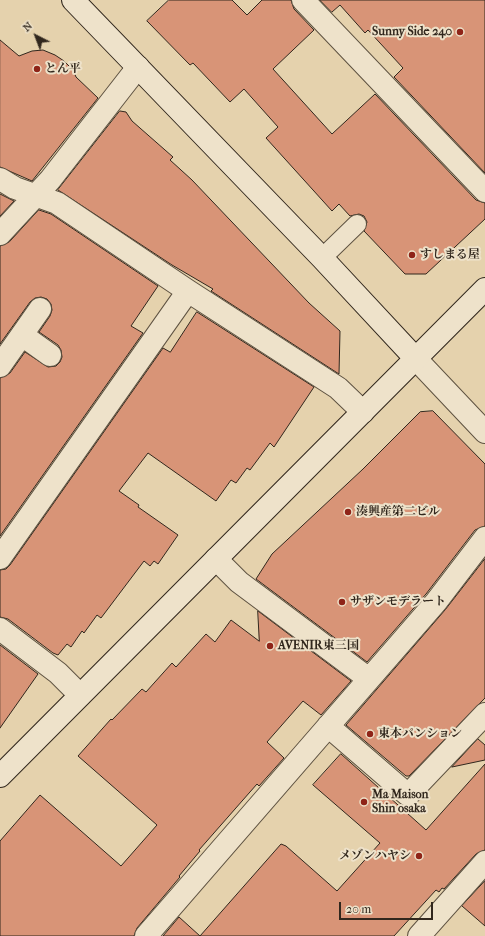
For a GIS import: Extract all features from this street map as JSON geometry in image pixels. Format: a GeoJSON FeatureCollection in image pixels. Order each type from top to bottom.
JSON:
{"type":"FeatureCollection","features":[{"type":"Feature","properties":{"kind":"street"},"geometry":{"type":"LineString","coordinates":[[73,0],[322,258],[485,432]]}},
{"type":"Feature","properties":{"kind":"street"},"geometry":{"type":"LineString","coordinates":[[303,0],[485,191]]}},
{"type":"Feature","properties":{"kind":"street"},"geometry":{"type":"LineString","coordinates":[[0,234],[50,180],[138,67]]}},
{"type":"Feature","properties":{"kind":"street"},"geometry":{"type":"LineString","coordinates":[[0,179],[15,188],[57,203],[188,291],[338,388],[363,412]]}},
{"type":"Feature","properties":{"kind":"street"},"geometry":{"type":"LineString","coordinates":[[0,776],[485,289]]}},
{"type":"Feature","properties":{"kind":"street"},"geometry":{"type":"LineString","coordinates":[[0,558],[188,291]]}},
{"type":"Feature","properties":{"kind":"street"},"geometry":{"type":"LineString","coordinates":[[0,366],[40,308]]}},
{"type":"Feature","properties":{"kind":"street"},"geometry":{"type":"LineString","coordinates":[[22,335],[50,355]]}},
{"type":"Feature","properties":{"kind":"street"},"geometry":{"type":"LineString","coordinates":[[146,936],[436,602],[485,538]]}},
{"type":"Feature","properties":{"kind":"street"},"geometry":{"type":"LineString","coordinates":[[216,559],[239,582],[369,679]]}},
{"type":"Feature","properties":{"kind":"street"},"geometry":{"type":"LineString","coordinates":[[0,629],[58,672],[80,695]]}},
{"type":"Feature","properties":{"kind":"street"},"geometry":{"type":"LineString","coordinates":[[328,726],[408,795],[485,714]]}},
{"type":"Feature","properties":{"kind":"street"},"geometry":{"type":"LineString","coordinates":[[419,936],[485,862]]}},
{"type":"Feature","properties":{"kind":"lane"},"geometry":{"type":"LineString","coordinates":[[322,258],[357,224]]}},
{"type":"Feature","properties":{"kind":"building"},"geometry":{"type":"Polygon","coordinates":[[[169,0],[232,0],[247,15],[262,0],[291,0],[294,9],[314,30],[273,69],[332,134],[375,94],[476,200],[485,203],[485,219],[426,274],[405,274],[364,231],[367,222],[364,216],[359,214],[350,216],[339,204],[332,211],[266,138],[278,127],[244,89],[230,102],[193,63],[190,65],[147,21],[169,0]]]}},
{"type":"Feature","properties":{"kind":"building"},"geometry":{"type":"Polygon","coordinates":[[[320,0],[485,0],[485,173],[394,77],[403,68],[368,30],[365,33],[340,5],[332,12],[320,0]]]}},
{"type":"Feature","properties":{"kind":"building"},"geometry":{"type":"Polygon","coordinates":[[[0,40],[19,56],[32,51],[43,50],[55,55],[73,70],[76,77],[98,98],[32,181],[0,167],[0,40]]]}},
{"type":"Feature","properties":{"kind":"building"},"geometry":{"type":"Polygon","coordinates":[[[120,111],[126,112],[132,121],[173,157],[170,160],[192,180],[309,303],[340,331],[339,374],[211,291],[213,289],[172,265],[58,190],[120,111]]]}},
{"type":"Feature","properties":{"kind":"building"},"geometry":{"type":"Polygon","coordinates":[[[0,194],[14,201],[0,216],[0,194]]]}},
{"type":"Feature","properties":{"kind":"building"},"geometry":{"type":"Polygon","coordinates":[[[39,210],[51,214],[158,286],[131,326],[143,333],[0,536],[0,378],[10,373],[25,352],[48,367],[56,366],[62,357],[61,350],[58,345],[39,332],[50,316],[52,310],[51,304],[47,299],[41,297],[35,298],[30,302],[0,344],[0,246],[9,242],[39,210]]]}},
{"type":"Feature","properties":{"kind":"building"},"geometry":{"type":"Polygon","coordinates":[[[197,312],[314,387],[274,447],[270,443],[250,470],[247,468],[236,483],[231,480],[216,501],[148,453],[119,491],[139,505],[138,507],[178,535],[158,564],[154,561],[150,566],[144,561],[101,618],[97,615],[84,633],[82,631],[71,647],[67,644],[58,655],[53,653],[8,619],[0,617],[0,570],[6,569],[10,565],[163,348],[170,352],[197,312]]]}},
{"type":"Feature","properties":{"kind":"building"},"geometry":{"type":"Polygon","coordinates":[[[433,411],[485,464],[485,526],[475,530],[426,594],[367,662],[256,579],[272,554],[363,469],[420,412],[433,411]]]}},
{"type":"Feature","properties":{"kind":"building"},"geometry":{"type":"Polygon","coordinates":[[[485,559],[485,698],[409,776],[406,776],[346,725],[445,610],[485,559]]]}},
{"type":"Feature","properties":{"kind":"building"},"geometry":{"type":"Polygon","coordinates":[[[258,611],[351,681],[321,715],[303,701],[267,742],[284,758],[259,786],[257,784],[199,850],[200,851],[179,876],[180,877],[137,928],[134,936],[0,936],[0,841],[40,795],[121,866],[157,825],[78,756],[111,719],[112,720],[142,689],[146,692],[172,663],[176,667],[206,634],[215,642],[231,620],[259,641],[258,611]]]}},
{"type":"Feature","properties":{"kind":"building"},"geometry":{"type":"Polygon","coordinates":[[[0,645],[38,674],[0,728],[0,645]]]}},
{"type":"Feature","properties":{"kind":"building"},"geometry":{"type":"Polygon","coordinates":[[[478,739],[485,745],[485,760],[452,767],[478,739]]]}},
{"type":"Feature","properties":{"kind":"building"},"geometry":{"type":"Polygon","coordinates":[[[341,754],[426,830],[485,764],[485,850],[476,854],[444,889],[442,888],[439,892],[436,890],[394,936],[200,936],[281,844],[286,846],[337,891],[380,843],[313,785],[341,754]]]}},
{"type":"Feature","properties":{"kind":"building"},"geometry":{"type":"Polygon","coordinates":[[[485,881],[485,926],[462,906],[485,881]]]}},
{"type":"Feature","properties":{"kind":"building"},"geometry":{"type":"Polygon","coordinates":[[[179,917],[200,936],[163,936],[179,917]]]}},
{"type":"Feature","properties":{"kind":"place","name":"Sunny Side 240"},"geometry":{"type":"Point","coordinates":[460,32]}},
{"type":"Feature","properties":{"kind":"place","name":"とん平"},"geometry":{"type":"Point","coordinates":[37,69]}},
{"type":"Feature","properties":{"kind":"place","name":"すしまる屋"},"geometry":{"type":"Point","coordinates":[412,255]}},
{"type":"Feature","properties":{"kind":"place","name":"湊興産第二ビル"},"geometry":{"type":"Point","coordinates":[348,512]}},
{"type":"Feature","properties":{"kind":"place","name":"サザンモデラート"},"geometry":{"type":"Point","coordinates":[342,602]}},
{"type":"Feature","properties":{"kind":"place","name":"AVENIR東三国"},"geometry":{"type":"Point","coordinates":[270,646]}},
{"type":"Feature","properties":{"kind":"place","name":"東本パンション"},"geometry":{"type":"Point","coordinates":[370,734]}},
{"type":"Feature","properties":{"kind":"place","name":"Ma Maison Shin osaka"},"geometry":{"type":"Point","coordinates":[364,802]}},
{"type":"Feature","properties":{"kind":"place","name":"メゾンハヤシ"},"geometry":{"type":"Point","coordinates":[419,856]}}]}
